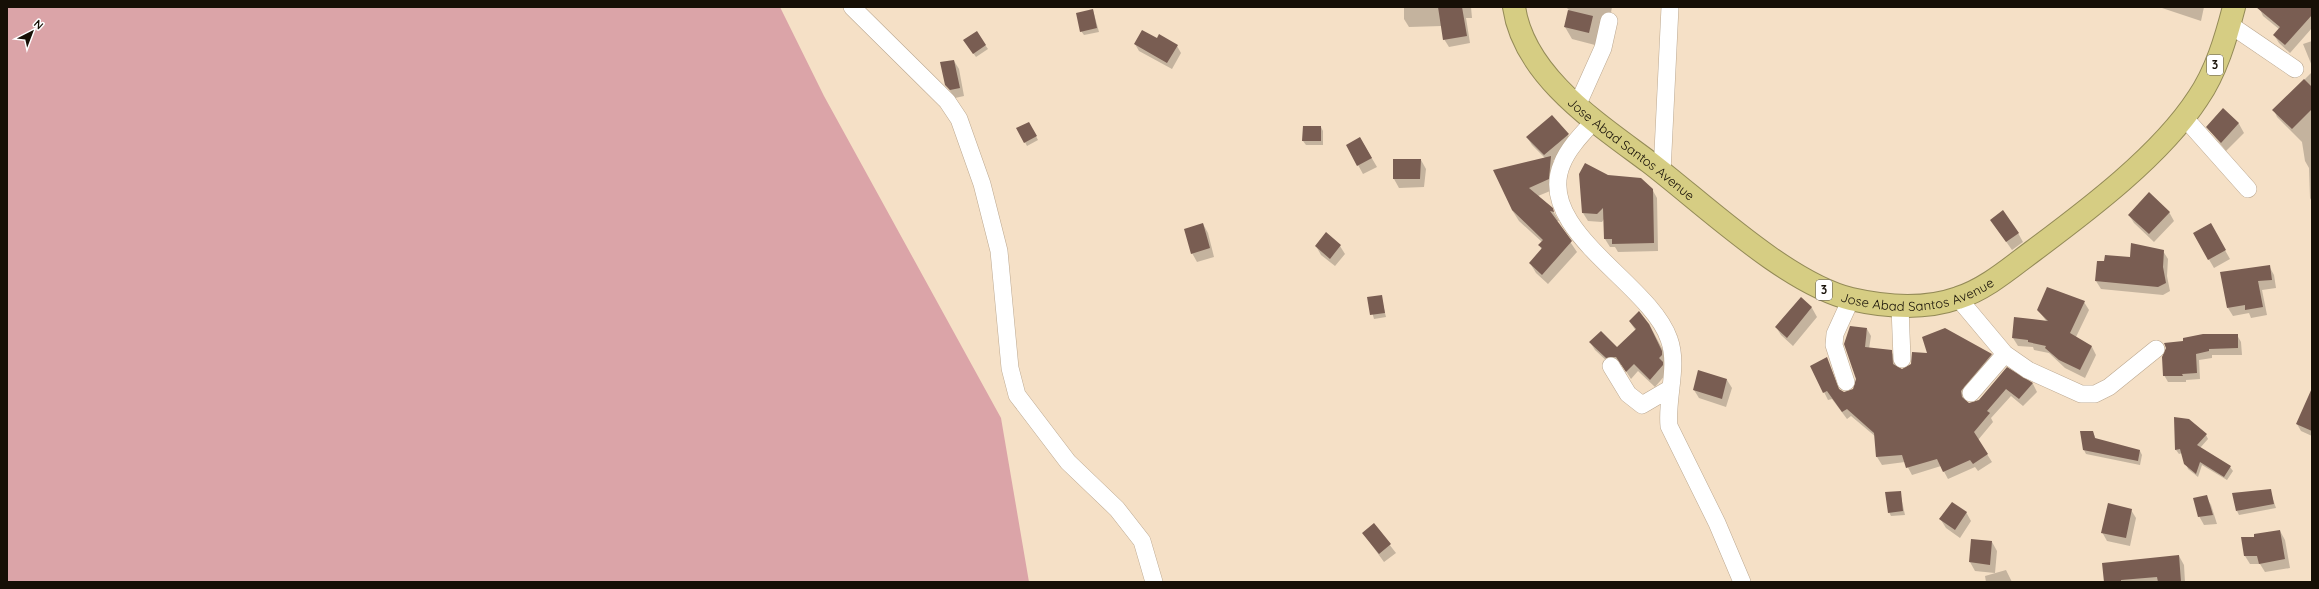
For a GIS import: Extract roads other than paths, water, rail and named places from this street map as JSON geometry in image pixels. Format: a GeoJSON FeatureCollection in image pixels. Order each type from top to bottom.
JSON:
{"type":"FeatureCollection","features":[{"type":"Feature","properties":{"kind":"highway","name":"Jose Abad Santos Avenue"},"geometry":{"type":"LineString","coordinates":[[1514,7],[1516,21],[1535,61],[1577,106],[1594,120],[1758,247],[1824,290],[1851,299],[1900,307],[1958,298],[2008,270],[2085,212],[2158,146],[2184,117],[2199,97],[2216,63],[2232,16]]}},
{"type":"Feature","properties":{"kind":"street"},"geometry":{"type":"LineString","coordinates":[[852,7],[947,101],[959,119],[982,184],[999,251],[1010,368],[1017,395],[1068,462],[1117,509],[1142,541],[1154,582]]}},
{"type":"Feature","properties":{"kind":"street"},"geometry":{"type":"LineString","coordinates":[[1662,172],[1670,7]]}},
{"type":"Feature","properties":{"kind":"street"},"geometry":{"type":"LineString","coordinates":[[2232,16],[2295,69]]}},
{"type":"Feature","properties":{"kind":"street"},"geometry":{"type":"LineString","coordinates":[[1577,106],[1603,48],[1609,21]]}},
{"type":"Feature","properties":{"kind":"street"},"geometry":{"type":"LineString","coordinates":[[2184,117],[2248,189]]}},
{"type":"Feature","properties":{"kind":"street"},"geometry":{"type":"LineString","coordinates":[[1594,120],[1562,163],[1558,177],[1561,202],[1566,218],[1576,232],[1646,302],[1669,338],[1672,353],[1671,388],[1668,414],[1669,426],[1717,524],[1742,582]]}},
{"type":"Feature","properties":{"kind":"street"},"geometry":{"type":"LineString","coordinates":[[1958,298],[2005,354],[2028,370],[2081,394],[2095,394],[2109,387],[2156,349]]}},
{"type":"Feature","properties":{"kind":"street"},"geometry":{"type":"LineString","coordinates":[[1846,382],[1834,345],[1835,334],[1851,299]]}},
{"type":"Feature","properties":{"kind":"street"},"geometry":{"type":"LineString","coordinates":[[1900,307],[1902,359]]}},
{"type":"Feature","properties":{"kind":"street"},"geometry":{"type":"LineString","coordinates":[[1972,393],[2005,354]]}},
{"type":"Feature","properties":{"kind":"street"},"geometry":{"type":"LineString","coordinates":[[1611,366],[1628,394],[1642,405],[1671,388]]}}]}
